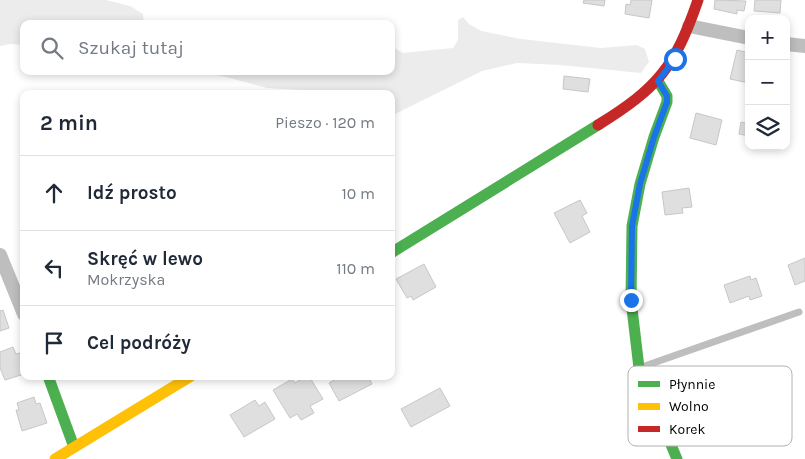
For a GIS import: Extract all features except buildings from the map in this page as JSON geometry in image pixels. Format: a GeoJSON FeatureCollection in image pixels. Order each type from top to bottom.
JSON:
{"type":"FeatureCollection","features":[{"type":"Feature","properties":{"kind":"street"},"geometry":{"type":"LineString","coordinates":[[395,251],[630,106],[658,81],[675,59],[698,0]]}},
{"type":"Feature","properties":{"kind":"street"},"geometry":{"type":"LineString","coordinates":[[689,26],[745,37]]}},
{"type":"Feature","properties":{"kind":"street"},"geometry":{"type":"LineString","coordinates":[[790,44],[805,46]]}},
{"type":"Feature","properties":{"kind":"street"},"geometry":{"type":"LineString","coordinates":[[639,366],[631,300],[632,226],[640,184],[667,102],[667,96],[658,81]]}},
{"type":"Feature","properties":{"kind":"street"},"geometry":{"type":"LineString","coordinates":[[0,255],[20,304]]}},
{"type":"Feature","properties":{"kind":"street"},"geometry":{"type":"LineString","coordinates":[[49,380],[74,447]]}},
{"type":"Feature","properties":{"kind":"street"},"geometry":{"type":"LineString","coordinates":[[55,459],[184,380]]}},
{"type":"Feature","properties":{"kind":"street"},"geometry":{"type":"LineString","coordinates":[[672,446],[677,459]]}},
{"type":"Feature","properties":{"kind":"lane"},"geometry":{"type":"LineString","coordinates":[[645,366],[799,312]]}},
{"type":"Feature","properties":{"kind":"shaded area"},"geometry":{"type":"Polygon","coordinates":[[[0,0],[106,0],[130,6],[143,14],[144,20],[20,20],[20,45],[0,46],[0,0]]]}},
{"type":"Feature","properties":{"kind":"shaded area"},"geometry":{"type":"Polygon","coordinates":[[[463,17],[469,24],[481,31],[521,39],[601,48],[637,45],[645,49],[649,62],[641,73],[517,63],[482,71],[395,114],[395,90],[267,88],[216,75],[395,75],[395,48],[403,53],[453,48],[458,40],[458,20],[463,17]]]}},
{"type":"Feature","properties":{"kind":"traffic: fast"},"geometry":{"type":"LineString","coordinates":[[639,366],[631,300],[632,226],[640,184],[667,102],[667,96],[658,81]]}},
{"type":"Feature","properties":{"kind":"traffic: fast"},"geometry":{"type":"LineString","coordinates":[[395,251],[598,125]]}},
{"type":"Feature","properties":{"kind":"traffic: fast"},"geometry":{"type":"LineString","coordinates":[[49,380],[74,447]]}},
{"type":"Feature","properties":{"kind":"traffic: fast"},"geometry":{"type":"LineString","coordinates":[[672,446],[677,459]]}},
{"type":"Feature","properties":{"kind":"traffic: slow"},"geometry":{"type":"LineString","coordinates":[[55,459],[184,380]]}},
{"type":"Feature","properties":{"kind":"traffic: jam"},"geometry":{"type":"LineString","coordinates":[[598,125],[636,99],[662,74],[681,43],[698,0]]}},
{"type":"Feature","properties":{"kind":"route"},"geometry":{"type":"LineString","coordinates":[[631,300],[632,226],[640,184],[667,102],[667,96],[658,81],[675,59]]}}]}
